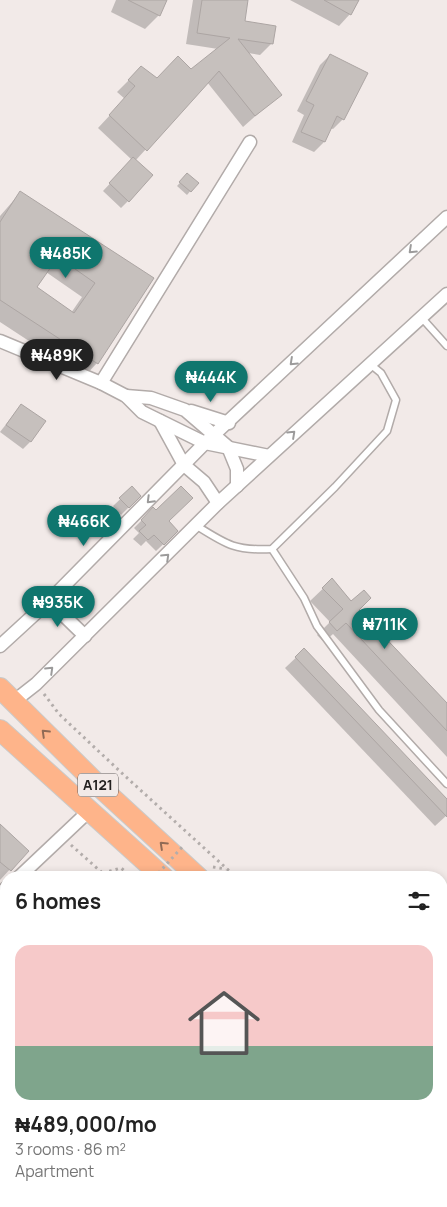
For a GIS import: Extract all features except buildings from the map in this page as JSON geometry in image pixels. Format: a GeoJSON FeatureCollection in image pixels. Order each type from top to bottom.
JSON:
{"type":"FeatureCollection","features":[{"type":"Feature","properties":{"kind":"highway","name":"A121"},"geometry":{"type":"LineString","coordinates":[[6,695],[100,787],[191,871]]}},
{"type":"Feature","properties":{"kind":"highway","name":"A121"},"geometry":{"type":"LineString","coordinates":[[0,730],[156,871]]}},
{"type":"Feature","properties":{"kind":"street"},"geometry":{"type":"LineString","coordinates":[[101,383],[250,142]]}},
{"type":"Feature","properties":{"kind":"street"},"geometry":{"type":"LineString","coordinates":[[0,646],[49,601],[210,439],[447,217]]}},
{"type":"Feature","properties":{"kind":"street"},"geometry":{"type":"LineString","coordinates":[[6,695],[36,684],[218,503],[369,363],[447,294]]}},
{"type":"Feature","properties":{"kind":"street"},"geometry":{"type":"LineString","coordinates":[[0,341],[101,383],[126,396],[142,412],[160,421],[228,447],[269,456]]}},
{"type":"Feature","properties":{"kind":"street"},"geometry":{"type":"LineString","coordinates":[[126,396],[151,398],[229,423]]}},
{"type":"Feature","properties":{"kind":"street"},"geometry":{"type":"LineString","coordinates":[[185,410],[210,439]]}},
{"type":"Feature","properties":{"kind":"street"},"geometry":{"type":"LineString","coordinates":[[160,421],[184,465],[204,482],[218,503]]}},
{"type":"Feature","properties":{"kind":"street"},"geometry":{"type":"LineString","coordinates":[[228,447],[237,469],[237,486]]}},
{"type":"Feature","properties":{"kind":"street"},"geometry":{"type":"LineString","coordinates":[[49,601],[85,636]]}},
{"type":"Feature","properties":{"kind":"street"},"geometry":{"type":"LineString","coordinates":[[25,871],[90,810]]}},
{"type":"Feature","properties":{"kind":"lane"},"geometry":{"type":"LineString","coordinates":[[421,317],[447,346]]}},
{"type":"Feature","properties":{"kind":"lane"},"geometry":{"type":"LineString","coordinates":[[197,526],[228,545],[249,550],[272,549],[335,487],[387,431],[396,400],[381,373],[369,363]]}},
{"type":"Feature","properties":{"kind":"lane"},"geometry":{"type":"LineString","coordinates":[[272,549],[304,598],[317,626],[373,702],[447,784]]}},
{"type":"Feature","properties":{"kind":"path"},"geometry":{"type":"LineString","coordinates":[[36,684],[59,714],[165,814],[229,871]]}},
{"type":"Feature","properties":{"kind":"path"},"geometry":{"type":"LineString","coordinates":[[61,837],[102,871]]}},
{"type":"Feature","properties":{"kind":"path"},"geometry":{"type":"LineString","coordinates":[[160,871],[184,845]]}},
{"type":"Feature","properties":{"kind":"path"},"geometry":{"type":"LineString","coordinates":[[108,871],[121,868],[125,871]]}}]}
